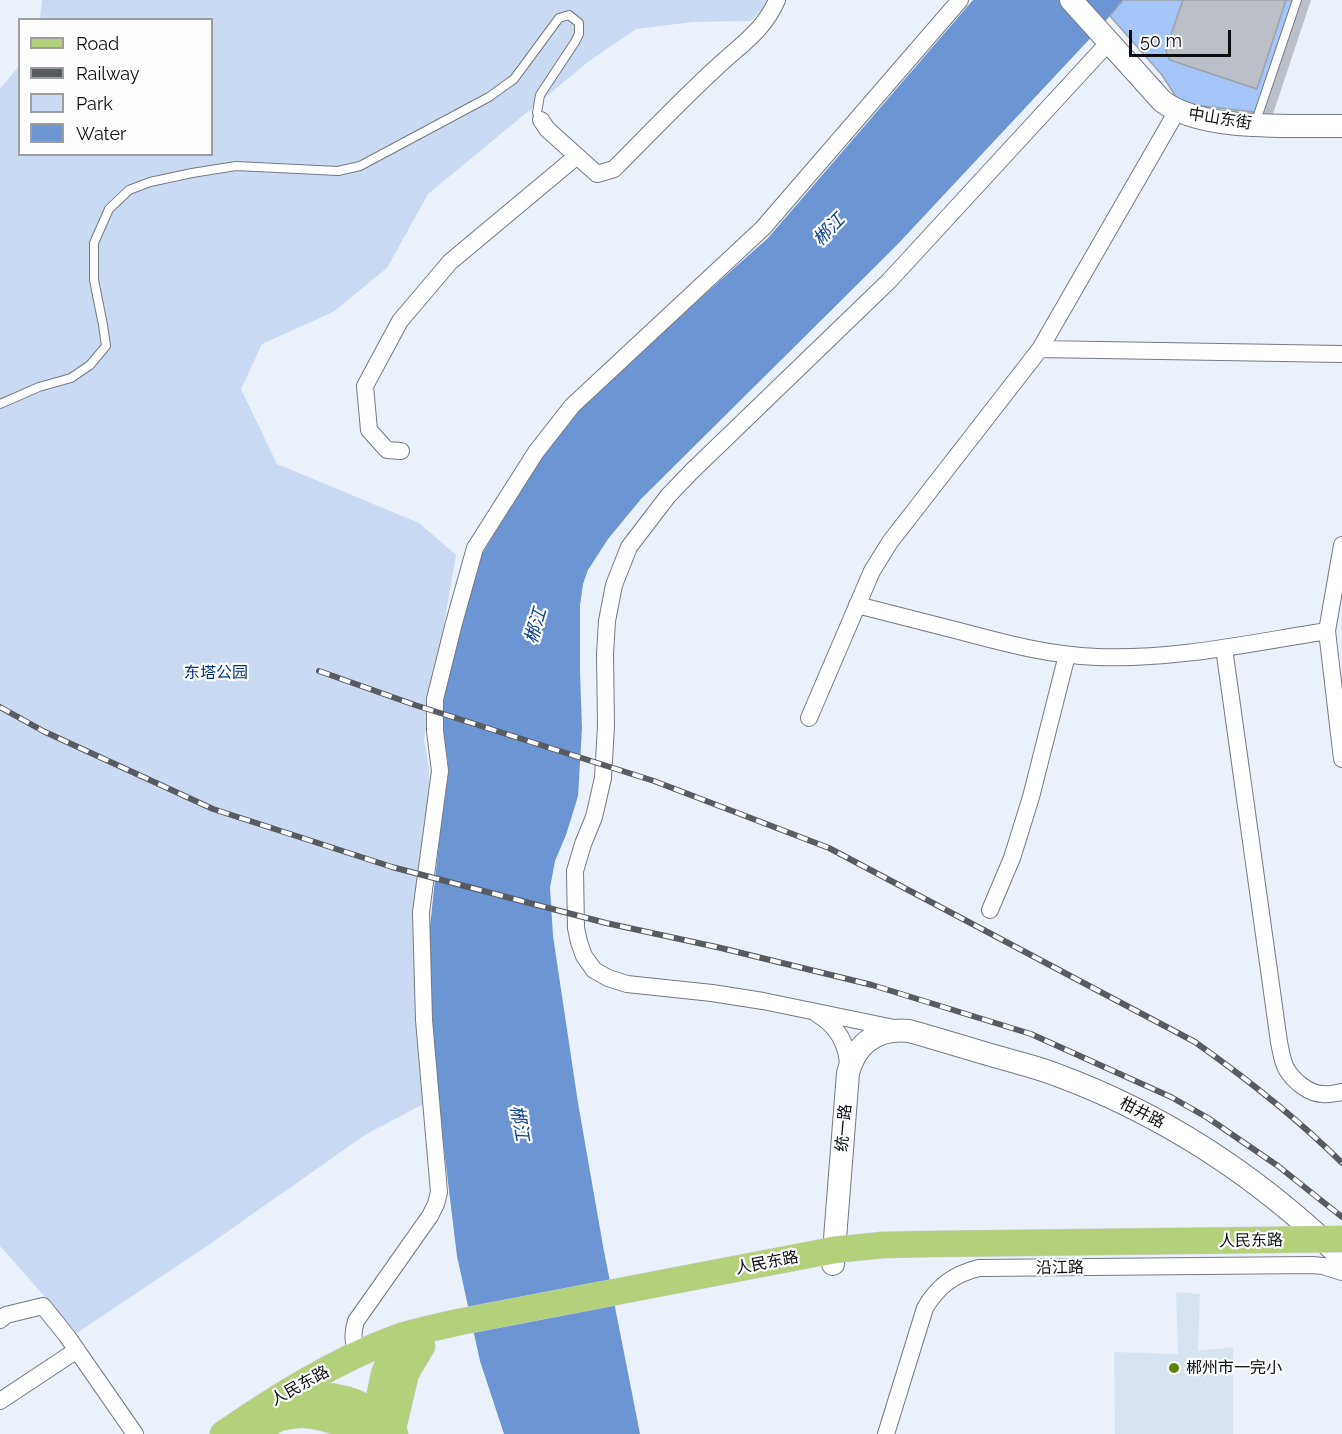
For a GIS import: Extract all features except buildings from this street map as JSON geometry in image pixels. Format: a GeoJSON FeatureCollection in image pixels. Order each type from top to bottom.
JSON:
{"type":"FeatureCollection","features":[{"type":"Feature","properties":{"kind":"main road","name":"人民东路"},"geometry":{"type":"LineString","coordinates":[[254,1434],[274,1409],[357,1354],[395,1347],[422,1346],[461,1329],[834,1248],[930,1244],[1342,1239]]}},
{"type":"Feature","properties":{"kind":"main road","name":"人民东路"},"geometry":{"type":"LineString","coordinates":[[834,1248],[883,1260],[1342,1253]]}},
{"type":"Feature","properties":{"kind":"main road","name":"人民东路"},"geometry":{"type":"LineString","coordinates":[[223,1434],[274,1409],[313,1395],[427,1329],[461,1329]]}},
{"type":"Feature","properties":{"kind":"main road"},"geometry":{"type":"LineString","coordinates":[[380,1429],[406,1373],[422,1346]]}},
{"type":"Feature","properties":{"kind":"main road"},"geometry":{"type":"LineString","coordinates":[[380,1429],[384,1374],[395,1347]]}},
{"type":"Feature","properties":{"kind":"main road"},"geometry":{"type":"LineString","coordinates":[[313,1395],[334,1396],[357,1404],[380,1429]]}},
{"type":"Feature","properties":{"kind":"main road"},"geometry":{"type":"LineString","coordinates":[[274,1409],[306,1414],[338,1423],[380,1429]]}},
{"type":"Feature","properties":{"kind":"street"},"geometry":{"type":"LineString","coordinates":[[541,120],[547,129],[597,174],[614,169],[717,67],[755,34],[777,0]]}},
{"type":"Feature","properties":{"kind":"street"},"geometry":{"type":"LineString","coordinates":[[357,1354],[352,1339],[356,1321],[430,1216],[439,1192],[424,1020],[422,912],[440,771],[435,731],[435,699],[475,548],[536,452],[572,406],[763,228],[960,0]]}},
{"type":"Feature","properties":{"kind":"street","name":"中山东街"},"geometry":{"type":"LineString","coordinates":[[1071,0],[1162,101],[1177,111],[1201,118],[1255,125],[1342,126]]}},
{"type":"Feature","properties":{"kind":"street"},"geometry":{"type":"LineString","coordinates":[[909,1031],[802,1008],[712,993],[627,984],[608,978],[594,970],[584,956],[576,928],[575,871],[594,817],[603,778],[606,726],[605,654],[607,621],[614,585],[629,548],[668,496],[889,281],[1103,36]]}},
{"type":"Feature","properties":{"kind":"street"},"geometry":{"type":"LineString","coordinates":[[809,718],[872,571],[890,542],[1040,349],[1177,111]]}},
{"type":"Feature","properties":{"kind":"street"},"geometry":{"type":"LineString","coordinates":[[401,451],[387,450],[369,430],[365,386],[400,321],[450,262],[577,156]]}},
{"type":"Feature","properties":{"kind":"street"},"geometry":{"type":"LineString","coordinates":[[1040,349],[1342,354]]}},
{"type":"Feature","properties":{"kind":"street"},"geometry":{"type":"LineString","coordinates":[[1342,545],[1326,631],[1342,759]]}},
{"type":"Feature","properties":{"kind":"street"},"geometry":{"type":"LineString","coordinates":[[857,605],[1028,649],[1067,655],[1154,657],[1326,631]]}},
{"type":"Feature","properties":{"kind":"street"},"geometry":{"type":"LineString","coordinates":[[1224,648],[1282,1056],[1287,1071],[1309,1090],[1321,1095],[1342,1092]]}},
{"type":"Feature","properties":{"kind":"street"},"geometry":{"type":"LineString","coordinates":[[990,910],[1012,858],[1031,797],[1067,655]]}},
{"type":"Feature","properties":{"kind":"street"},"geometry":{"type":"LineString","coordinates":[[802,1008],[819,1015],[839,1033],[847,1052],[848,1073]]}},
{"type":"Feature","properties":{"kind":"street","name":"统一路"},"geometry":{"type":"LineString","coordinates":[[834,1248],[848,1073],[859,1049],[873,1037],[890,1031],[909,1031]]}},
{"type":"Feature","properties":{"kind":"street","name":"柑井路"},"geometry":{"type":"LineString","coordinates":[[909,1031],[1054,1074],[1120,1101],[1151,1117],[1212,1152],[1260,1186],[1296,1215],[1342,1258]]}},
{"type":"Feature","properties":{"kind":"street"},"geometry":{"type":"LineString","coordinates":[[1296,1215],[1309,1238],[1312,1265]]}},
{"type":"Feature","properties":{"kind":"street","name":"沿江路"},"geometry":{"type":"LineString","coordinates":[[886,1434],[925,1308],[942,1285],[959,1274],[979,1268],[1312,1265],[1342,1272]]}},
{"type":"Feature","properties":{"kind":"street"},"geometry":{"type":"LineString","coordinates":[[0,1320],[6,1315],[43,1306],[77,1350],[135,1434]]}},
{"type":"Feature","properties":{"kind":"street"},"geometry":{"type":"LineString","coordinates":[[0,1401],[77,1350]]}},
{"type":"Feature","properties":{"kind":"lane"},"geometry":{"type":"LineString","coordinates":[[1255,125],[1298,0]]}},
{"type":"Feature","properties":{"kind":"lane"},"geometry":{"type":"LineString","coordinates":[[0,404],[39,387],[71,378],[90,365],[106,345],[94,280],[94,243],[109,209],[129,190],[150,182],[236,166],[338,171],[360,166],[489,97],[514,79],[559,18],[569,15],[579,22],[579,34],[540,95],[537,112],[541,120]]}},
{"type":"Feature","properties":{"kind":"shaded area","name":"郴州市一完小"},"geometry":{"type":"Polygon","coordinates":[[[1176,1292],[1200,1294],[1198,1351],[1233,1347],[1233,1434],[1115,1434],[1114,1352],[1178,1354],[1176,1292]]]}},
{"type":"Feature","properties":{"kind":"green space","name":"东塔公园"},"geometry":{"type":"Polygon","coordinates":[[[42,0],[770,0],[767,7],[750,21],[693,22],[636,29],[588,62],[428,194],[387,268],[333,312],[262,344],[241,389],[277,464],[419,523],[456,555],[424,740],[429,768],[427,1102],[365,1135],[207,1246],[77,1333],[0,1247],[0,89],[18,67],[18,156],[213,156],[213,18],[40,18],[42,0]]]}},
{"type":"Feature","properties":{"kind":"water","name":"郴江"},"geometry":{"type":"Polygon","coordinates":[[[973,0],[1123,0],[1098,30],[896,246],[641,499],[608,539],[588,570],[583,584],[580,605],[582,728],[578,796],[555,861],[550,888],[553,936],[578,1103],[640,1434],[504,1434],[480,1361],[457,1256],[435,1075],[426,963],[448,761],[442,736],[442,691],[476,564],[533,469],[577,411],[768,238],[973,0]]]}},
{"type":"Feature","properties":{"kind":"railway"},"geometry":{"type":"LineString","coordinates":[[319,671],[415,705],[654,781],[829,848],[1195,1042],[1271,1099],[1342,1163]]}},
{"type":"Feature","properties":{"kind":"railway"},"geometry":{"type":"LineString","coordinates":[[0,707],[43,731],[213,809],[392,867],[606,923],[872,985],[1031,1034],[1171,1097],[1208,1118],[1278,1166],[1342,1217]]}},
{"type":"Feature","properties":{"kind":"place","name":"郴州市一完小"},"geometry":{"type":"Point","coordinates":[1174,1368]}}]}
